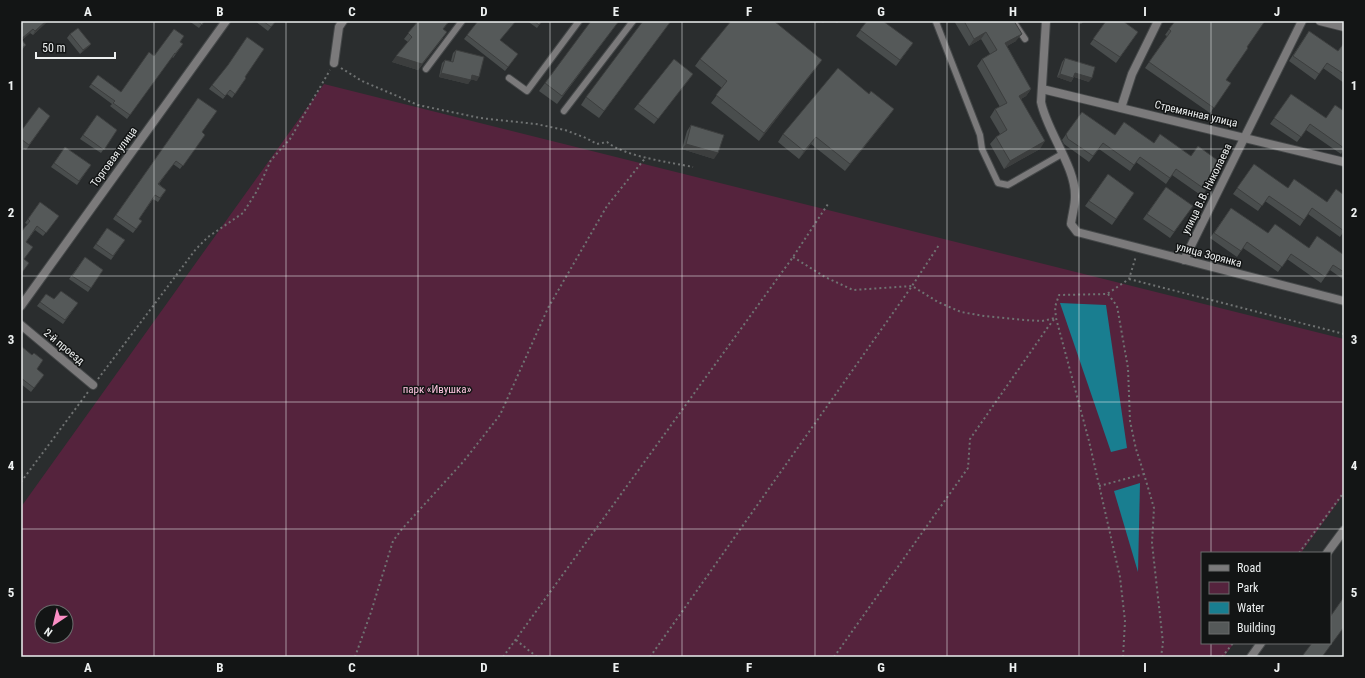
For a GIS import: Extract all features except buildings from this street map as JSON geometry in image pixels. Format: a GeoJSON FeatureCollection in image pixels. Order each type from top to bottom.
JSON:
{"type":"FeatureCollection","features":[{"type":"Feature","properties":{"kind":"street","name":"Торговая улица"},"geometry":{"type":"LineString","coordinates":[[21,306],[226,21]]}},
{"type":"Feature","properties":{"kind":"street"},"geometry":{"type":"LineString","coordinates":[[334,63],[339,28],[343,21]]}},
{"type":"Feature","properties":{"kind":"street"},"geometry":{"type":"LineString","coordinates":[[1046,21],[1041,102],[1043,113],[1062,154]]}},
{"type":"Feature","properties":{"kind":"street"},"geometry":{"type":"LineString","coordinates":[[1122,108],[1132,74],[1158,21]]}},
{"type":"Feature","properties":{"kind":"street","name":"улица В.В. Николаева"},"geometry":{"type":"LineString","coordinates":[[1184,260],[1302,21]]}},
{"type":"Feature","properties":{"kind":"street"},"geometry":{"type":"LineString","coordinates":[[1320,21],[1344,27]]}},
{"type":"Feature","properties":{"kind":"street","name":"Стремянная улица"},"geometry":{"type":"LineString","coordinates":[[1042,90],[1245,137],[1344,162]]}},
{"type":"Feature","properties":{"kind":"street","name":"улица Зорянка"},"geometry":{"type":"LineString","coordinates":[[1062,154],[1072,174],[1076,196],[1071,224],[1077,232],[1344,301]]}},
{"type":"Feature","properties":{"kind":"street","name":"2-й проезд"},"geometry":{"type":"LineString","coordinates":[[21,325],[93,385]]}},
{"type":"Feature","properties":{"kind":"street"},"geometry":{"type":"LineString","coordinates":[[1328,552],[1343,531]]}},
{"type":"Feature","properties":{"kind":"street"},"geometry":{"type":"LineString","coordinates":[[1251,657],[1260,644]]}},
{"type":"Feature","properties":{"kind":"lane"},"geometry":{"type":"LineString","coordinates":[[426,69],[462,21]]}},
{"type":"Feature","properties":{"kind":"lane"},"geometry":{"type":"LineString","coordinates":[[509,78],[527,91],[579,21]]}},
{"type":"Feature","properties":{"kind":"lane"},"geometry":{"type":"LineString","coordinates":[[564,111],[633,21]]}},
{"type":"Feature","properties":{"kind":"lane"},"geometry":{"type":"LineString","coordinates":[[936,21],[980,135],[982,149],[998,183],[1008,185],[1062,154]]}},
{"type":"Feature","properties":{"kind":"lane"},"geometry":{"type":"LineString","coordinates":[[1013,21],[1025,39]]}},
{"type":"Feature","properties":{"kind":"path"},"geometry":{"type":"LineString","coordinates":[[21,482],[196,249],[208,237],[243,213],[257,191],[271,160],[290,139],[334,63],[362,81],[418,105],[480,118],[536,124],[565,130],[597,144],[607,142],[614,148],[646,157],[693,167]]}},
{"type":"Feature","properties":{"kind":"path"},"geometry":{"type":"LineString","coordinates":[[355,657],[393,541],[402,529],[463,462],[500,415],[548,308],[607,206],[646,157]]}},
{"type":"Feature","properties":{"kind":"path"},"geometry":{"type":"LineString","coordinates":[[503,657],[793,257],[828,204]]}},
{"type":"Feature","properties":{"kind":"path"},"geometry":{"type":"LineString","coordinates":[[650,657],[912,286],[939,245]]}},
{"type":"Feature","properties":{"kind":"path"},"geometry":{"type":"LineString","coordinates":[[1123,657],[1125,621],[1120,577],[1099,486],[1056,318],[1055,307],[1059,295],[1108,294],[1129,279],[1139,248]]}},
{"type":"Feature","properties":{"kind":"path"},"geometry":{"type":"LineString","coordinates":[[793,257],[825,277],[853,290],[912,286],[938,302],[961,312],[1024,320],[1042,321],[1056,318]]}},
{"type":"Feature","properties":{"kind":"path"},"geometry":{"type":"LineString","coordinates":[[1129,279],[1344,334]]}},
{"type":"Feature","properties":{"kind":"path"},"geometry":{"type":"LineString","coordinates":[[1108,294],[1117,306],[1128,368],[1130,421],[1136,449],[1154,508],[1152,542],[1163,644],[1161,657]]}},
{"type":"Feature","properties":{"kind":"path"},"geometry":{"type":"LineString","coordinates":[[834,657],[968,468],[970,439],[1056,318]]}},
{"type":"Feature","properties":{"kind":"path"},"geometry":{"type":"LineString","coordinates":[[1099,486],[1144,474]]}},
{"type":"Feature","properties":{"kind":"path"},"geometry":{"type":"LineString","coordinates":[[1300,552],[1344,492]]}},
{"type":"Feature","properties":{"kind":"path"},"geometry":{"type":"LineString","coordinates":[[516,640],[537,657]]}},
{"type":"Feature","properties":{"kind":"path"},"geometry":{"type":"LineString","coordinates":[[1222,657],[1231,644]]}},
{"type":"Feature","properties":{"kind":"green space","name":"парк «Ивушка»"},"geometry":{"type":"Polygon","coordinates":[[[324,84],[1344,339],[1344,494],[1302,552],[1201,552],[1201,644],[1233,644],[1224,657],[21,657],[21,507],[324,84]]]}},
{"type":"Feature","properties":{"kind":"water"},"geometry":{"type":"Polygon","coordinates":[[[1060,303],[1106,305],[1127,448],[1111,452],[1060,303]]]}},
{"type":"Feature","properties":{"kind":"water"},"geometry":{"type":"Polygon","coordinates":[[[1140,483],[1138,572],[1114,491],[1140,483]]]}}]}
